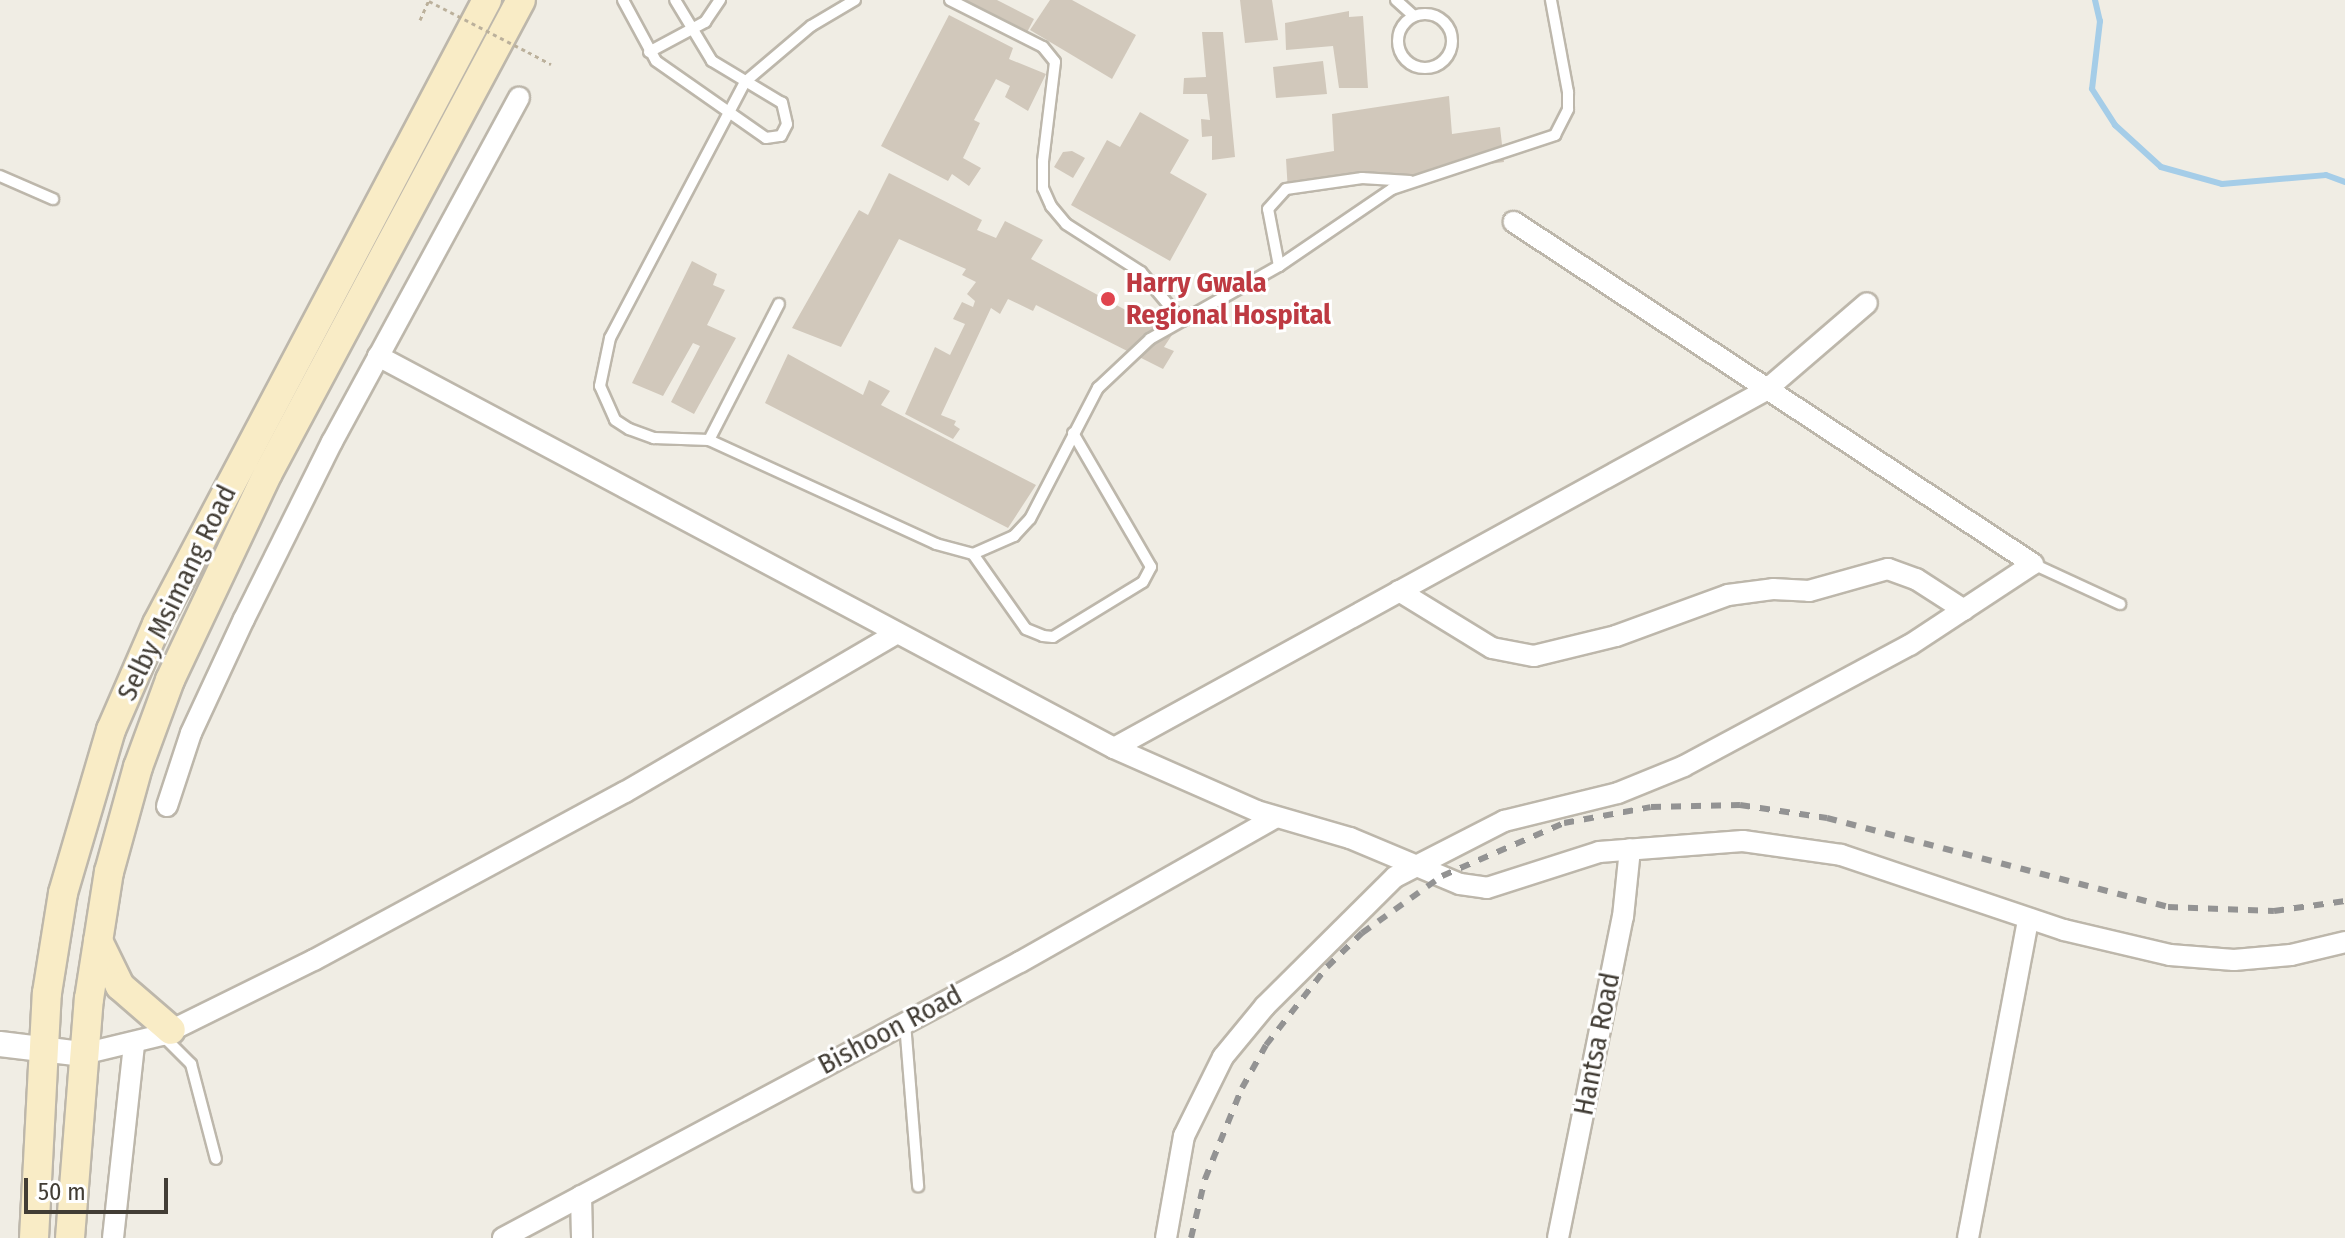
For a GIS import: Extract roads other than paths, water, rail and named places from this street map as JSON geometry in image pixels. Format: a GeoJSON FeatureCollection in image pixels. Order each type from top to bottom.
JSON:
{"type":"FeatureCollection","features":[{"type":"Feature","properties":{"kind":"main road","name":"Selby Msimang Road"},"geometry":{"type":"LineString","coordinates":[[34,1238],[44,1052],[63,893],[111,730],[157,624],[487,0]]}},
{"type":"Feature","properties":{"kind":"main road","name":"Selby Msimang Road"},"geometry":{"type":"LineString","coordinates":[[70,1238],[83,1054],[97,941],[109,872],[138,767],[209,590],[374,269],[521,0]]}},
{"type":"Feature","properties":{"kind":"main road"},"geometry":{"type":"LineString","coordinates":[[97,941],[120,986],[167,1032]]}},
{"type":"Feature","properties":{"kind":"street"},"geometry":{"type":"LineString","coordinates":[[167,806],[208,693],[378,356],[519,98]]}},
{"type":"Feature","properties":{"kind":"street"},"geometry":{"type":"LineString","coordinates":[[1166,1238],[1184,1136],[1223,1057],[1363,904],[1416,864],[1504,821],[1655,781],[1795,709],[1964,610],[2033,564],[1514,222]]}},
{"type":"Feature","properties":{"kind":"street"},"geometry":{"type":"LineString","coordinates":[[1114,748],[1766,390],[1867,303]]}},
{"type":"Feature","properties":{"kind":"street"},"geometry":{"type":"LineString","coordinates":[[378,356],[1114,748],[1275,818],[1416,864],[1460,884],[1487,888],[1575,858],[1630,849],[1706,841],[1785,845],[1885,868],[2028,919],[2139,949],[2206,959],[2291,955],[2345,942]]}},
{"type":"Feature","properties":{"kind":"street"},"geometry":{"type":"LineString","coordinates":[[1399,591],[1492,648],[1534,656],[1616,636],[1728,595],[1773,589],[1809,591],[1888,569],[1916,579],[1964,610]]}},
{"type":"Feature","properties":{"kind":"street"},"geometry":{"type":"LineString","coordinates":[[0,1044],[44,1052],[83,1054],[134,1044],[167,1032],[314,960],[625,792],[897,633]]}},
{"type":"Feature","properties":{"kind":"street","name":"Bishoon Road"},"geometry":{"type":"LineString","coordinates":[[503,1238],[905,1023],[1275,818]]}},
{"type":"Feature","properties":{"kind":"street","name":"Hantsa Road"},"geometry":{"type":"LineString","coordinates":[[1558,1238],[1623,917],[1630,849]]}},
{"type":"Feature","properties":{"kind":"street"},"geometry":{"type":"LineString","coordinates":[[1968,1238],[2028,919]]}},
{"type":"Feature","properties":{"kind":"street"},"geometry":{"type":"LineString","coordinates":[[113,1238],[134,1044]]}},
{"type":"Feature","properties":{"kind":"street"},"geometry":{"type":"LineString","coordinates":[[581,1196],[582,1238]]}},
{"type":"Feature","properties":{"kind":"lane"},"geometry":{"type":"LineString","coordinates":[[623,0],[649,52],[687,87],[766,138],[776,139],[785,130],[782,103],[712,61],[690,30],[675,0]]}},
{"type":"Feature","properties":{"kind":"lane"},"geometry":{"type":"LineString","coordinates":[[649,52],[711,17],[720,0]]}},
{"type":"Feature","properties":{"kind":"lane"},"geometry":{"type":"LineString","coordinates":[[855,0],[811,26],[745,82],[610,338],[601,364],[600,386],[615,420],[654,438],[709,440],[936,544],[973,554],[1014,536],[1030,519],[1098,388],[1119,364],[1182,321],[1279,266],[1353,212],[1415,181],[1555,135],[1568,109],[1568,92],[1551,0]]}},
{"type":"Feature","properties":{"kind":"lane"},"geometry":{"type":"LineString","coordinates":[[950,0],[1043,47],[1055,62],[1043,161],[1043,188],[1051,206],[1066,224],[1141,272],[1182,321]]}},
{"type":"Feature","properties":{"kind":"lane"},"geometry":{"type":"LineString","coordinates":[[1396,0],[1414,16]]}},
{"type":"Feature","properties":{"kind":"lane"},"geometry":{"type":"LineString","coordinates":[[1428,13],[1450,29],[1448,56],[1437,65],[1410,63],[1401,52],[1403,25],[1414,16],[1428,13]]}},
{"type":"Feature","properties":{"kind":"lane"},"geometry":{"type":"LineString","coordinates":[[0,176],[53,199]]}},
{"type":"Feature","properties":{"kind":"lane"},"geometry":{"type":"LineString","coordinates":[[1279,266],[1268,209],[1286,189],[1362,178],[1415,181]]}},
{"type":"Feature","properties":{"kind":"lane"},"geometry":{"type":"LineString","coordinates":[[709,440],[779,304]]}},
{"type":"Feature","properties":{"kind":"lane"},"geometry":{"type":"LineString","coordinates":[[973,554],[1026,629],[1043,636],[1053,637],[1143,582],[1151,567],[1073,433]]}},
{"type":"Feature","properties":{"kind":"lane"},"geometry":{"type":"LineString","coordinates":[[2033,564],[2120,604]]}},
{"type":"Feature","properties":{"kind":"lane"},"geometry":{"type":"LineString","coordinates":[[905,1023],[918,1186]]}},
{"type":"Feature","properties":{"kind":"lane"},"geometry":{"type":"LineString","coordinates":[[167,1032],[191,1064],[216,1159]]}},
{"type":"Feature","properties":{"kind":"waterway"},"geometry":{"type":"LineString","coordinates":[[2095,0],[2100,21],[2092,89],[2115,125],[2161,167],[2222,184],[2326,175],[2345,182]]}},
{"type":"Feature","properties":{"kind":"railway"},"geometry":{"type":"LineString","coordinates":[[1191,1238],[1205,1179],[1242,1088],[1266,1045],[1327,967],[1362,933],[1442,876],[1564,823],[1651,807],[1740,805],[1827,818],[2168,907],[2274,911],[2345,901]]}},
{"type":"Feature","properties":{"kind":"place","name":"Harry Gwala Regional Hospital"},"geometry":{"type":"Point","coordinates":[1108,299]}}]}
